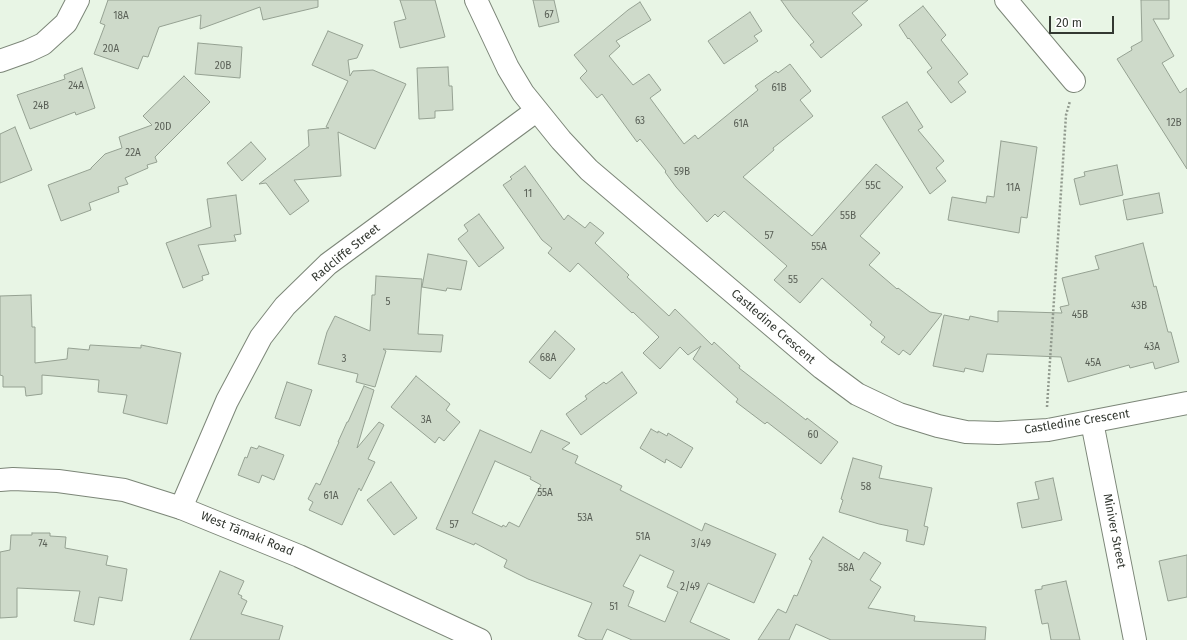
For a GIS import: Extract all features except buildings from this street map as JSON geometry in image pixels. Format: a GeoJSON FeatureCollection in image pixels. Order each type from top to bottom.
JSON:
{"type":"FeatureCollection","features":[{"type":"Feature","properties":{"kind":"street"},"geometry":{"type":"LineString","coordinates":[[0,62],[43,44],[66,23],[78,0]]}},
{"type":"Feature","properties":{"kind":"street","name":"Castledine Crescent"},"geometry":{"type":"LineString","coordinates":[[476,0],[508,68],[536,111],[584,165],[622,200],[822,368],[857,394],[899,414],[938,426],[966,432],[998,433],[1048,430],[1187,403]]}},
{"type":"Feature","properties":{"kind":"street"},"geometry":{"type":"LineString","coordinates":[[1006,0],[1074,82]]}},
{"type":"Feature","properties":{"kind":"street","name":"Radcliffe Street"},"geometry":{"type":"LineString","coordinates":[[181,508],[230,395],[261,337],[285,306],[328,264],[536,111]]}},
{"type":"Feature","properties":{"kind":"street","name":"Miniver Street"},"geometry":{"type":"LineString","coordinates":[[1092,422],[1135,640]]}},
{"type":"Feature","properties":{"kind":"street","name":"West Tāmaki Road"},"geometry":{"type":"LineString","coordinates":[[0,480],[13,479],[58,481],[124,490],[181,508],[299,556],[480,640]]}},
{"type":"Feature","properties":{"kind":"path"},"geometry":{"type":"LineString","coordinates":[[1048,411],[1066,115],[1069,103]]}}]}
